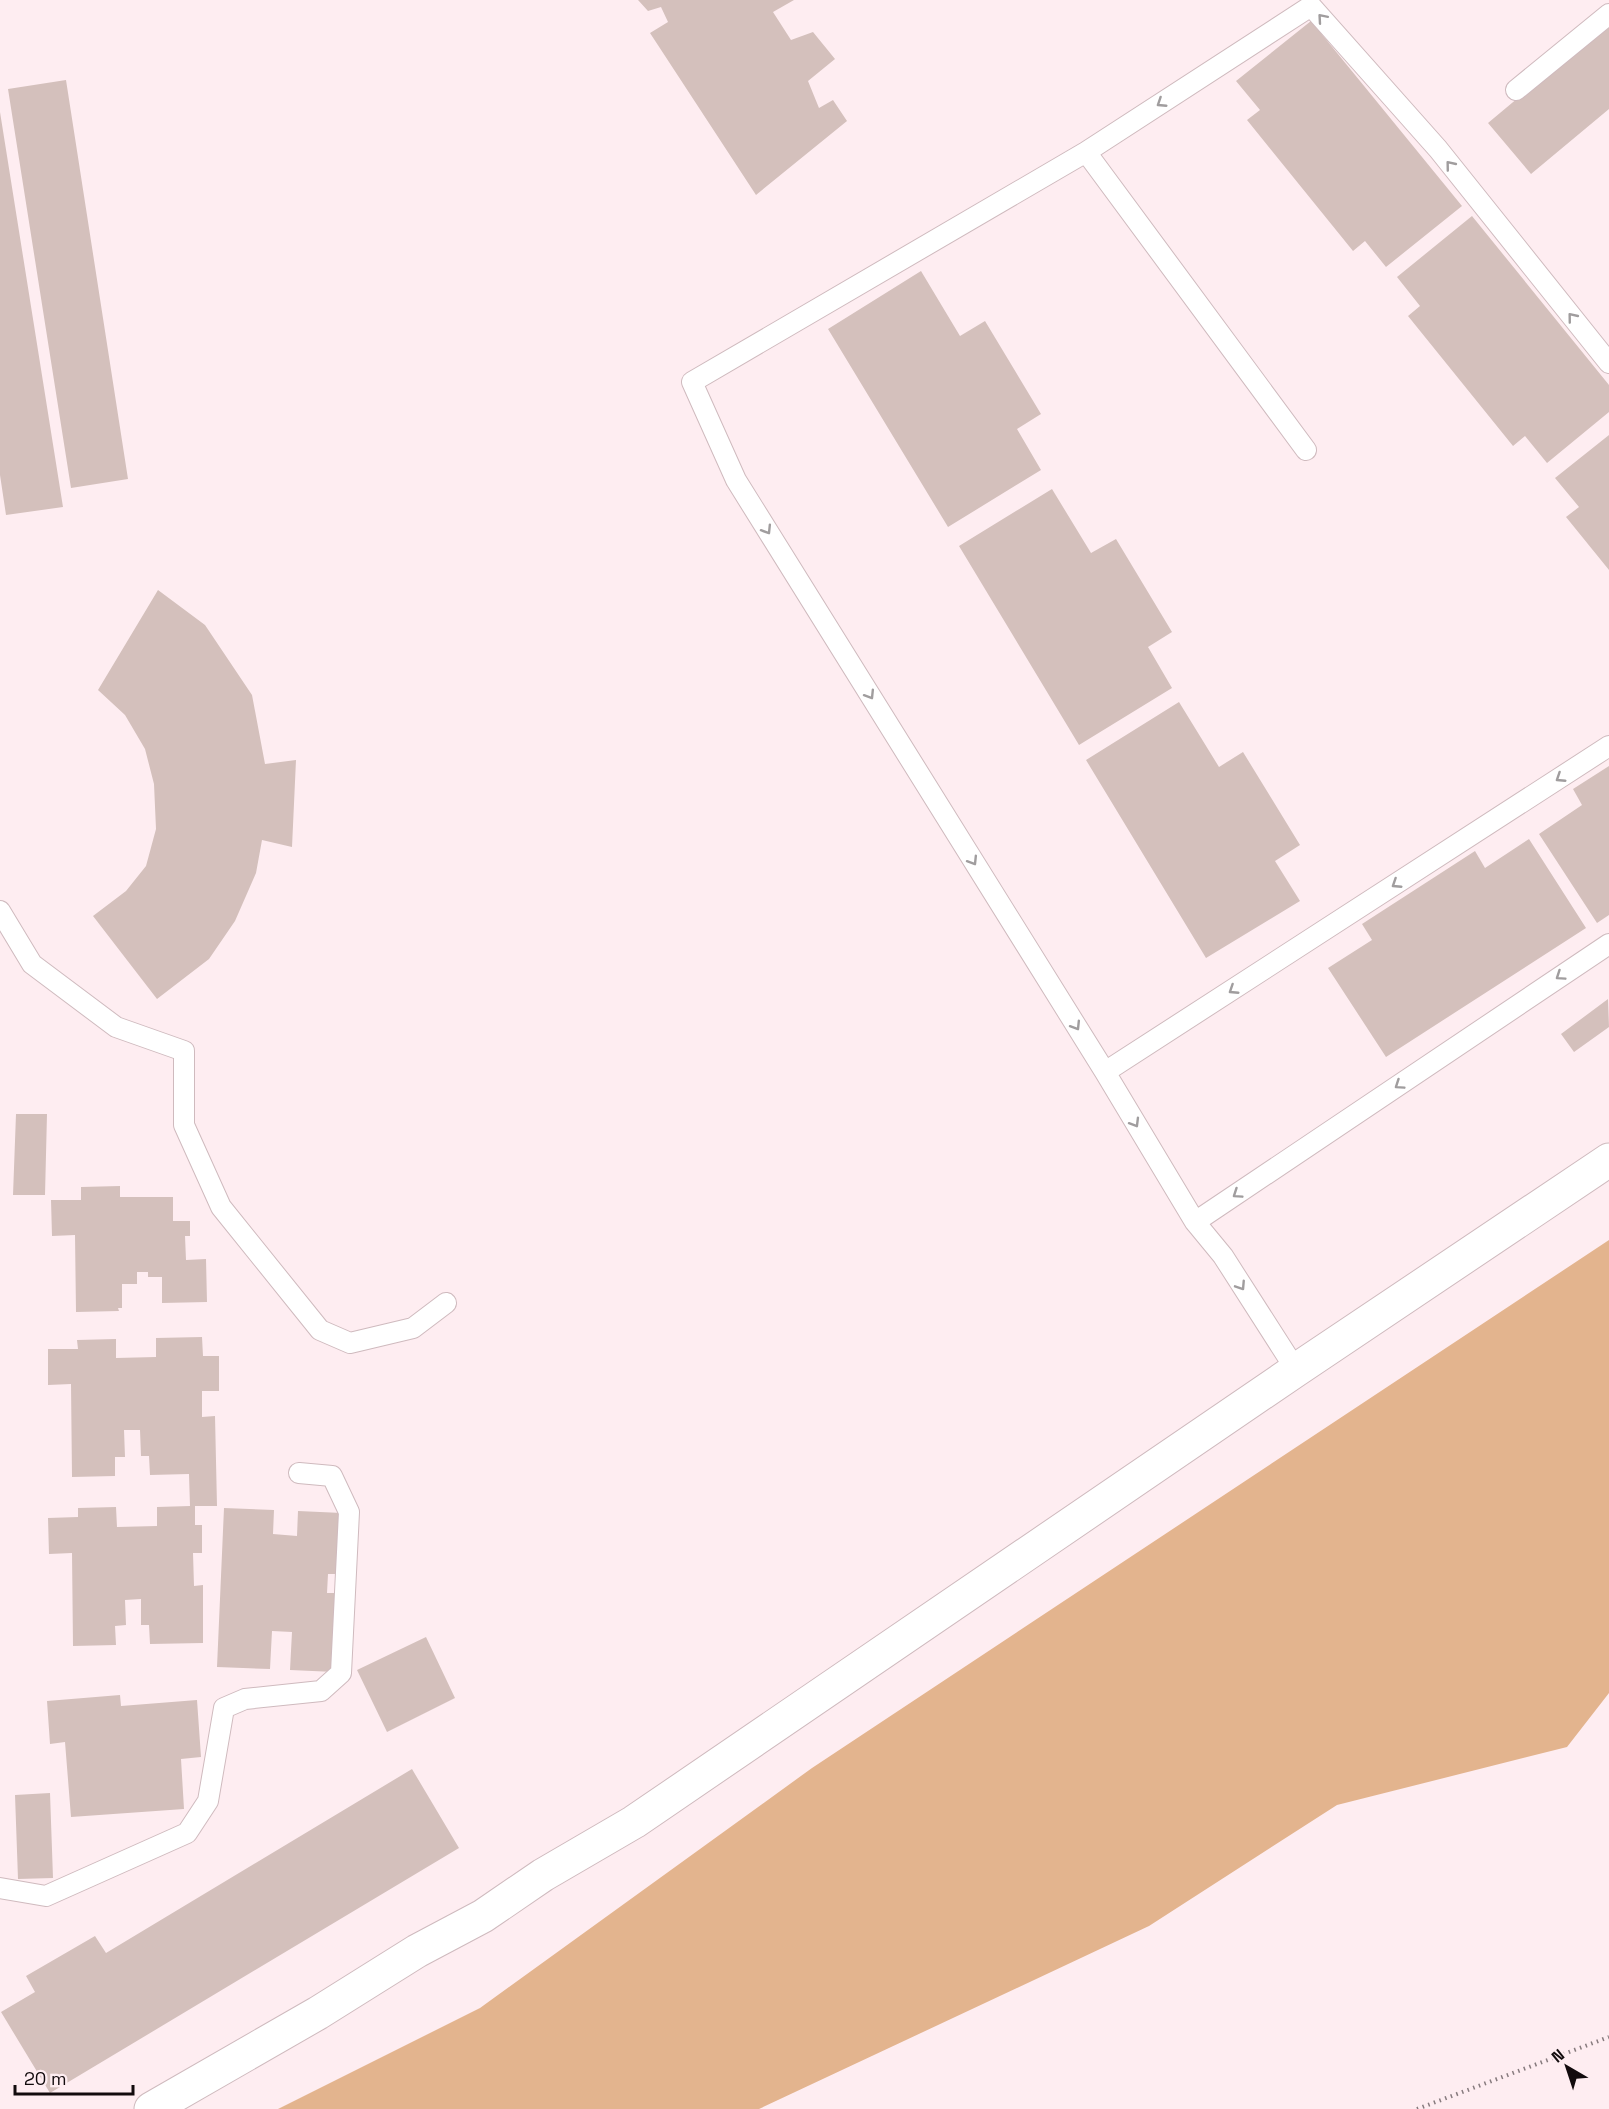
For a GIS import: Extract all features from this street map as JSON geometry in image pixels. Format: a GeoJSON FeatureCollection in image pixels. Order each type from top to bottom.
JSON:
{"type":"FeatureCollection","features":[{"type":"Feature","properties":{"kind":"street"},"geometry":{"type":"LineString","coordinates":[[151,2109],[318,2013],[417,1952],[483,1916],[543,1875],[634,1822],[1296,1370],[1609,1160]]}},
{"type":"Feature","properties":{"kind":"lane"},"geometry":{"type":"LineString","coordinates":[[1296,1370],[1222,1256],[1195,1222],[1105,1072],[736,480],[692,382],[1086,152],[1311,6],[1438,149],[1609,363]]}},
{"type":"Feature","properties":{"kind":"lane"},"geometry":{"type":"LineString","coordinates":[[1516,90],[1609,14]]}},
{"type":"Feature","properties":{"kind":"lane"},"geometry":{"type":"LineString","coordinates":[[1086,152],[1306,450]]}},
{"type":"Feature","properties":{"kind":"lane"},"geometry":{"type":"LineString","coordinates":[[1105,1072],[1609,746]]}},
{"type":"Feature","properties":{"kind":"lane"},"geometry":{"type":"LineString","coordinates":[[0,911],[32,964],[116,1027],[184,1052],[184,1125],[221,1207],[320,1330],[350,1343],[413,1328],[446,1303]]}},
{"type":"Feature","properties":{"kind":"lane"},"geometry":{"type":"LineString","coordinates":[[1195,1222],[1609,944]]}},
{"type":"Feature","properties":{"kind":"lane"},"geometry":{"type":"LineString","coordinates":[[0,1888],[45,1896],[187,1833],[208,1801],[224,1708],[245,1699],[321,1691],[341,1673],[349,1512],[332,1476],[299,1473]]}},
{"type":"Feature","properties":{"kind":"path"},"geometry":{"type":"LineString","coordinates":[[1417,2109],[1609,2037]]}},
{"type":"Feature","properties":{"kind":"shaded area"},"geometry":{"type":"Polygon","coordinates":[[[1609,1240],[1609,1693],[1567,1747],[1337,1805],[1149,1926],[759,2109],[278,2109],[480,2008],[812,1768],[1609,1240]]]}},
{"type":"Feature","properties":{"kind":"building"},"geometry":{"type":"Polygon","coordinates":[[[638,0],[794,0],[773,12],[791,40],[813,32],[835,59],[808,81],[819,108],[833,100],[847,121],[756,195],[650,33],[668,22],[661,7],[648,11],[638,0]]]}},
{"type":"Feature","properties":{"kind":"building"},"geometry":{"type":"Polygon","coordinates":[[[1311,21],[1462,206],[1386,267],[1365,241],[1353,251],[1247,120],[1260,110],[1236,81],[1311,21]]]}},
{"type":"Feature","properties":{"kind":"building"},"geometry":{"type":"Polygon","coordinates":[[[1609,22],[1609,109],[1531,174],[1488,123],[1609,22]]]}},
{"type":"Feature","properties":{"kind":"building"},"geometry":{"type":"Polygon","coordinates":[[[66,80],[128,479],[71,488],[8,89],[66,80]]]}},
{"type":"Feature","properties":{"kind":"building"},"geometry":{"type":"Polygon","coordinates":[[[0,112],[63,507],[6,515],[0,475],[0,112]]]}},
{"type":"Feature","properties":{"kind":"building"},"geometry":{"type":"Polygon","coordinates":[[[1472,216],[1609,385],[1609,412],[1547,463],[1525,436],[1513,446],[1408,316],[1420,306],[1397,277],[1472,216]]]}},
{"type":"Feature","properties":{"kind":"building"},"geometry":{"type":"Polygon","coordinates":[[[921,271],[960,336],[985,321],[1041,414],[1017,429],[1041,470],[948,527],[828,329],[921,271]]]}},
{"type":"Feature","properties":{"kind":"building"},"geometry":{"type":"Polygon","coordinates":[[[1609,435],[1609,570],[1566,517],[1579,507],[1555,478],[1609,435]]]}},
{"type":"Feature","properties":{"kind":"building"},"geometry":{"type":"Polygon","coordinates":[[[1052,489],[1091,553],[1116,539],[1172,632],[1148,647],[1172,688],[1079,745],[959,546],[1052,489]]]}},
{"type":"Feature","properties":{"kind":"building"},"geometry":{"type":"Polygon","coordinates":[[[158,590],[205,625],[252,695],[265,764],[296,760],[292,847],[262,840],[256,873],[235,921],[209,959],[157,999],[93,916],[126,891],[146,866],[156,829],[154,784],[145,749],[125,715],[98,690],[158,590]]]}},
{"type":"Feature","properties":{"kind":"building"},"geometry":{"type":"Polygon","coordinates":[[[1179,702],[1219,767],[1243,752],[1300,845],[1275,861],[1300,901],[1206,958],[1086,760],[1179,702]]]}},
{"type":"Feature","properties":{"kind":"building"},"geometry":{"type":"Polygon","coordinates":[[[1609,766],[1609,915],[1597,923],[1539,834],[1582,805],[1573,789],[1609,766]]]}},
{"type":"Feature","properties":{"kind":"building"},"geometry":{"type":"Polygon","coordinates":[[[1529,839],[1586,928],[1386,1057],[1328,968],[1372,940],[1362,924],[1475,851],[1485,868],[1529,839]]]}},
{"type":"Feature","properties":{"kind":"building"},"geometry":{"type":"Polygon","coordinates":[[[1608,999],[1609,1027],[1574,1052],[1561,1034],[1608,999]]]}},
{"type":"Feature","properties":{"kind":"building"},"geometry":{"type":"Polygon","coordinates":[[[16,1114],[47,1114],[45,1195],[13,1195],[16,1114]]]}},
{"type":"Feature","properties":{"kind":"building"},"geometry":{"type":"Polygon","coordinates":[[[120,1186],[120,1197],[173,1197],[173,1221],[190,1221],[190,1236],[185,1236],[186,1260],[206,1259],[207,1302],[162,1303],[162,1277],[148,1277],[148,1272],[137,1272],[137,1284],[122,1284],[122,1308],[118,1308],[119,1311],[76,1312],[75,1235],[52,1236],[51,1200],[81,1200],[81,1187],[120,1186]]]}},
{"type":"Feature","properties":{"kind":"building"},"geometry":{"type":"Polygon","coordinates":[[[202,1337],[203,1356],[219,1356],[219,1391],[202,1391],[202,1417],[215,1416],[217,1506],[195,1506],[195,1525],[202,1525],[202,1553],[193,1553],[194,1586],[203,1585],[203,1643],[150,1644],[149,1625],[141,1625],[141,1599],[125,1600],[126,1625],[115,1626],[116,1645],[73,1646],[72,1553],[49,1554],[48,1518],[78,1517],[78,1508],[116,1507],[117,1527],[157,1526],[157,1507],[190,1506],[189,1474],[150,1475],[149,1456],[141,1456],[140,1430],[124,1430],[125,1457],[115,1457],[115,1476],[72,1477],[71,1384],[48,1385],[48,1349],[78,1349],[77,1340],[116,1339],[116,1358],[156,1357],[156,1338],[202,1337]]]}},
{"type":"Feature","properties":{"kind":"building"},"geometry":{"type":"Polygon","coordinates":[[[224,1508],[274,1510],[273,1534],[297,1536],[298,1511],[342,1513],[340,1574],[328,1574],[327,1593],[339,1593],[335,1672],[290,1670],[292,1632],[272,1631],[270,1669],[217,1667],[224,1508]]]}},
{"type":"Feature","properties":{"kind":"building"},"geometry":{"type":"Polygon","coordinates":[[[426,1637],[455,1698],[387,1732],[357,1670],[426,1637]]]}},
{"type":"Feature","properties":{"kind":"building"},"geometry":{"type":"Polygon","coordinates":[[[120,1695],[121,1706],[197,1700],[201,1757],[181,1759],[184,1809],[71,1817],[65,1742],[50,1744],[47,1701],[120,1695]]]}},
{"type":"Feature","properties":{"kind":"building"},"geometry":{"type":"Polygon","coordinates":[[[412,1769],[459,1848],[50,2093],[1,2012],[35,1992],[26,1976],[95,1936],[106,1953],[412,1769]]]}},
{"type":"Feature","properties":{"kind":"building"},"geometry":{"type":"Polygon","coordinates":[[[50,1793],[53,1878],[18,1879],[15,1795],[50,1793]]]}}]}
